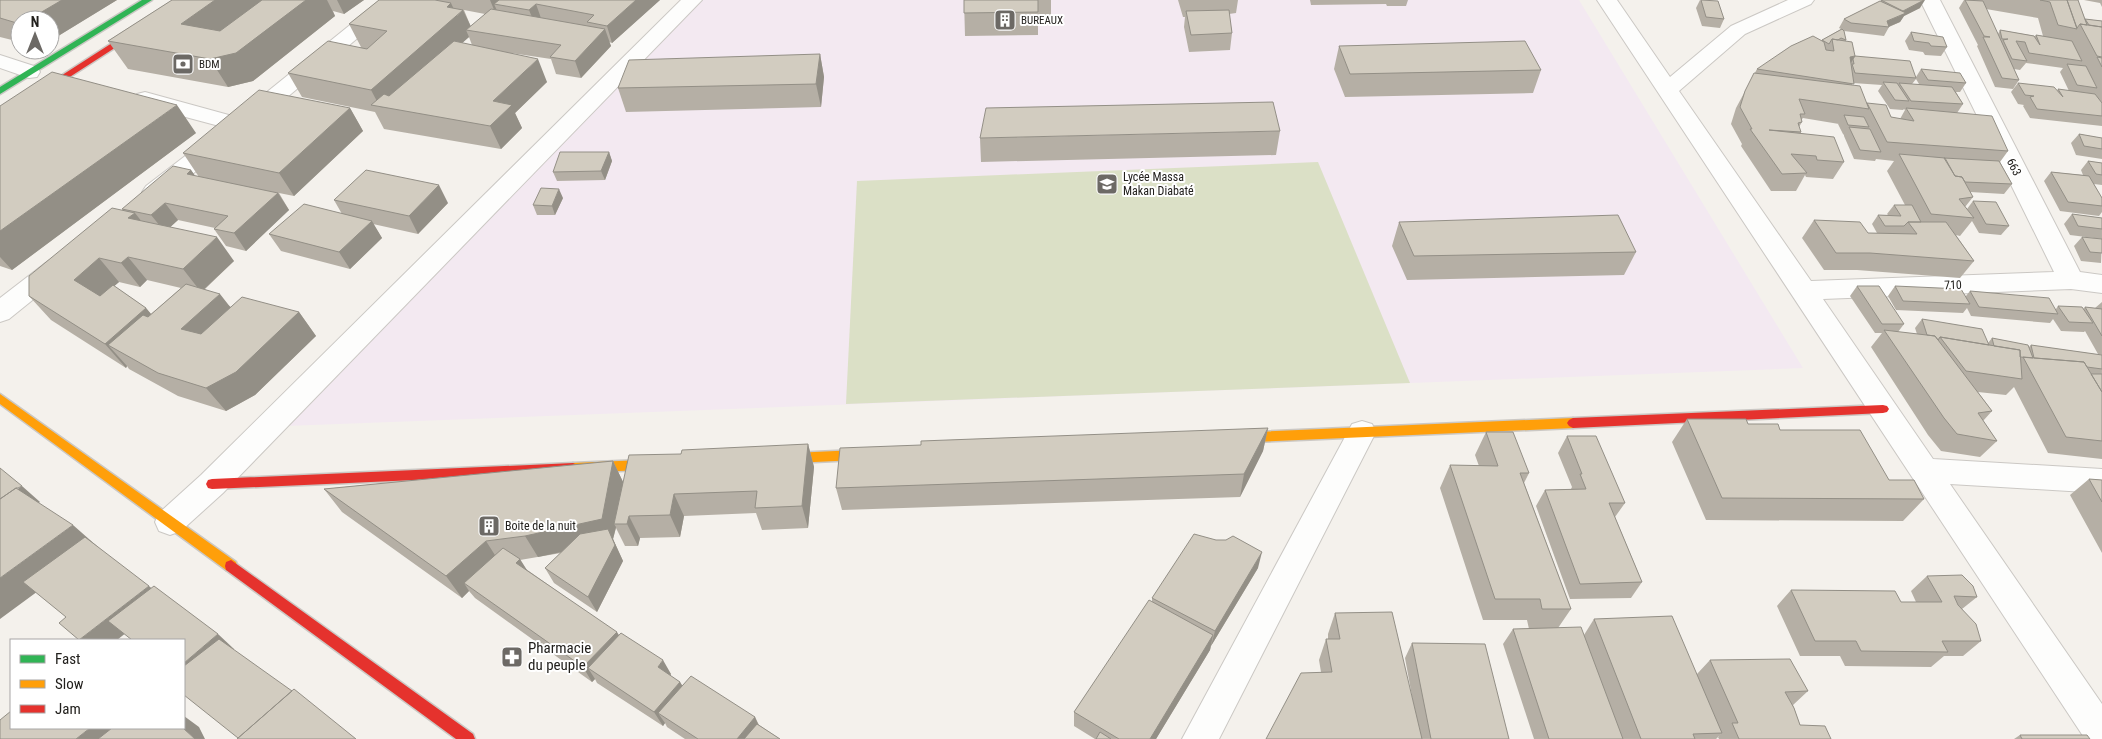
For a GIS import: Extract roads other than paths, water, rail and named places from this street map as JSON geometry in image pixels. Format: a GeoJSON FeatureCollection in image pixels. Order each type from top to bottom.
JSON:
{"type":"FeatureCollection","features":[{"type":"Feature","properties":{"kind":"street"},"geometry":{"type":"LineString","coordinates":[[0,91],[148,0]]}},
{"type":"Feature","properties":{"kind":"street"},"geometry":{"type":"LineString","coordinates":[[0,118],[185,0]]}},
{"type":"Feature","properties":{"kind":"street"},"geometry":{"type":"LineString","coordinates":[[139,204],[240,125],[393,0]]}},
{"type":"Feature","properties":{"kind":"street"},"geometry":{"type":"LineString","coordinates":[[170,522],[212,484],[692,0]]}},
{"type":"Feature","properties":{"kind":"street"},"geometry":{"type":"LineString","coordinates":[[1607,0],[2102,734]]}},
{"type":"Feature","properties":{"kind":"street"},"geometry":{"type":"LineString","coordinates":[[1667,90],[1738,30],[1804,0]]}},
{"type":"Feature","properties":{"kind":"street","name":"663"},"geometry":{"type":"LineString","coordinates":[[1930,0],[2071,280]]}},
{"type":"Feature","properties":{"kind":"street"},"geometry":{"type":"LineString","coordinates":[[1738,30],[1747,7]]}},
{"type":"Feature","properties":{"kind":"street"},"geometry":{"type":"LineString","coordinates":[[0,61],[30,72]]}},
{"type":"Feature","properties":{"kind":"street"},"geometry":{"type":"LineString","coordinates":[[57,80],[94,86]]}},
{"type":"Feature","properties":{"kind":"street"},"geometry":{"type":"LineString","coordinates":[[122,93],[240,125]]}},
{"type":"Feature","properties":{"kind":"street"},"geometry":{"type":"LineString","coordinates":[[0,312],[77,252]]}},
{"type":"Feature","properties":{"kind":"street","name":"710"},"geometry":{"type":"LineString","coordinates":[[1803,291],[2071,280],[2102,284]]}},
{"type":"Feature","properties":{"kind":"street"},"geometry":{"type":"LineString","coordinates":[[0,398],[468,739]]}},
{"type":"Feature","properties":{"kind":"street"},"geometry":{"type":"LineString","coordinates":[[1223,439],[1883,409]]}},
{"type":"Feature","properties":{"kind":"street"},"geometry":{"type":"LineString","coordinates":[[1200,739],[1362,432]]}},
{"type":"Feature","properties":{"kind":"street"},"geometry":{"type":"LineString","coordinates":[[757,460],[886,454]]}},
{"type":"Feature","properties":{"kind":"street"},"geometry":{"type":"LineString","coordinates":[[212,484],[678,463]]}},
{"type":"Feature","properties":{"kind":"street"},"geometry":{"type":"LineString","coordinates":[[1924,470],[2102,481]]}},
{"type":"Feature","properties":{"kind":"place","name":"BUREAUX"},"geometry":{"type":"Point","coordinates":[1005,20]}},
{"type":"Feature","properties":{"kind":"place","name":"BDM"},"geometry":{"type":"Point","coordinates":[183,64]}},
{"type":"Feature","properties":{"kind":"place","name":"Lycée Massa Makan Diabaté"},"geometry":{"type":"Point","coordinates":[1107,184]}},
{"type":"Feature","properties":{"kind":"place","name":"Boite de la nuit"},"geometry":{"type":"Point","coordinates":[489,526]}},
{"type":"Feature","properties":{"kind":"place","name":"Pharmacie du peuple"},"geometry":{"type":"Point","coordinates":[512,657]}}]}
